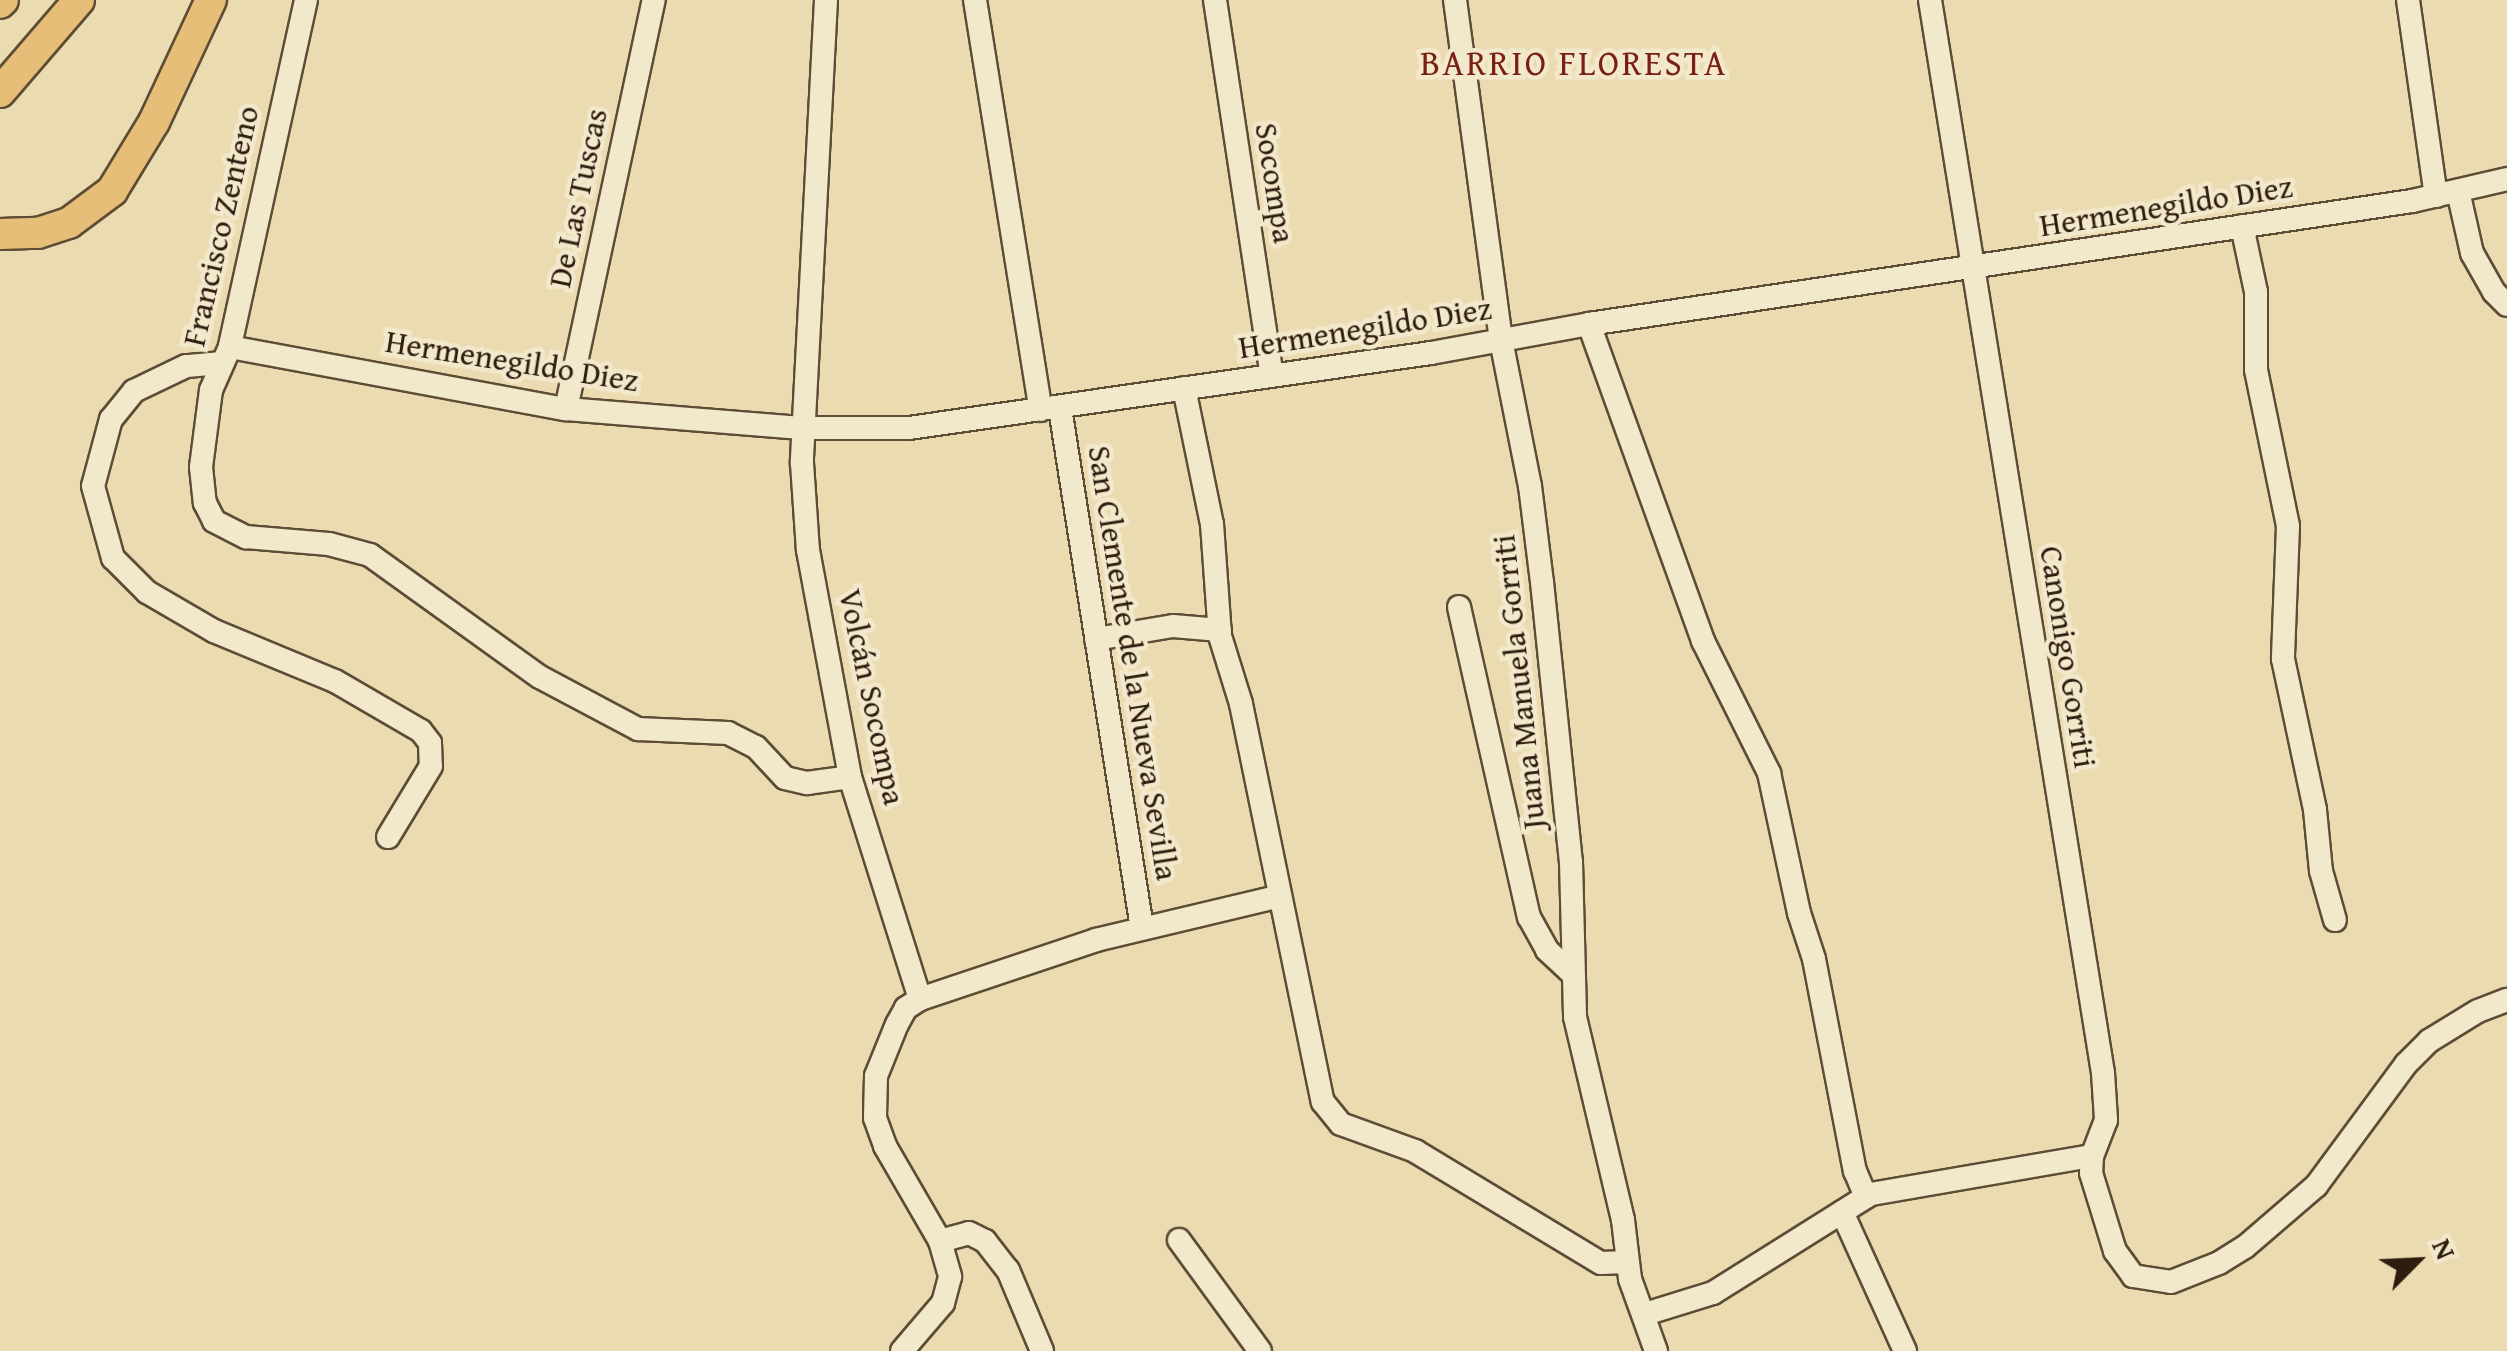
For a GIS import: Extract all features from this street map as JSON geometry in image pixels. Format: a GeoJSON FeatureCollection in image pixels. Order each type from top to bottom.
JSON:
{"type":"FeatureCollection","features":[{"type":"Feature","properties":{"kind":"main road"},"geometry":{"type":"LineString","coordinates":[[0,92],[80,0]]}},
{"type":"Feature","properties":{"kind":"main road"},"geometry":{"type":"LineString","coordinates":[[0,234],[38,233],[69,223],[112,191],[154,122],[211,0]]}},
{"type":"Feature","properties":{"kind":"street","name":"Francisco Zenteno"},"geometry":{"type":"LineString","coordinates":[[306,0],[226,355],[212,390],[202,467],[205,503],[214,521],[258,539],[329,544],[370,555],[581,702],[638,729],[738,736],[786,778],[807,782],[850,777]]}},
{"type":"Feature","properties":{"kind":"street","name":"De Las Tuscas"},"geometry":{"type":"LineString","coordinates":[[566,409],[654,0]]}},
{"type":"Feature","properties":{"kind":"street","name":"Volcán Socompa"},"geometry":{"type":"LineString","coordinates":[[826,0],[804,428],[808,550],[850,777],[920,1000]]}},
{"type":"Feature","properties":{"kind":"street","name":"San Clemente de la Nueva Sevilla"},"geometry":{"type":"LineString","coordinates":[[975,0],[1096,639],[1142,928]]}},
{"type":"Feature","properties":{"kind":"street","name":"Socompa"},"geometry":{"type":"LineString","coordinates":[[1215,0],[1272,375]]}},
{"type":"Feature","properties":{"kind":"street","name":"Juana Manuela Gorriti"},"geometry":{"type":"LineString","coordinates":[[1455,0],[1500,340],[1530,486],[1542,582],[1572,862],[1575,1017],[1623,1220],[1626,1262],[1656,1351]]}},
{"type":"Feature","properties":{"kind":"street","name":"Canonigo Gorriti"},"geometry":{"type":"LineString","coordinates":[[1930,0],[2103,1072],[2106,1120],[2092,1156],[2091,1173],[2114,1251],[2133,1276],[2170,1282],[2219,1263],[2245,1247],[2316,1186],[2406,1064],[2428,1041],[2478,1011],[2507,1000]]}},
{"type":"Feature","properties":{"kind":"street"},"geometry":{"type":"LineString","coordinates":[[2408,0],[2447,194],[2472,252],[2494,292],[2507,305]]}},
{"type":"Feature","properties":{"kind":"street","name":"Hermenegildo Diez"},"geometry":{"type":"LineString","coordinates":[[388,837],[432,766],[430,744],[421,731],[335,680],[214,631],[148,592],[112,558],[93,486],[111,419],[134,391],[186,366],[226,355],[566,409],[804,428],[910,428],[1971,269],[2447,194],[2507,179]]}},
{"type":"Feature","properties":{"kind":"street"},"geometry":{"type":"LineString","coordinates":[[2242,226],[2256,292],[2256,370],[2288,526],[2283,659],[2315,810],[2321,871],[2335,920]]}},
{"type":"Feature","properties":{"kind":"street"},"geometry":{"type":"LineString","coordinates":[[1589,324],[1704,641],[1769,773],[1799,914],[1814,959],[1855,1171],[1866,1198]]}},
{"type":"Feature","properties":{"kind":"street"},"geometry":{"type":"LineString","coordinates":[[1184,388],[1212,524],[1220,630],[1241,704],[1318,1088],[1332,1116],[1342,1124],[1416,1151],[1601,1263],[1626,1262]]}},
{"type":"Feature","properties":{"kind":"street"},"geometry":{"type":"LineString","coordinates":[[1459,607],[1529,916],[1546,950],[1572,972]]}},
{"type":"Feature","properties":{"kind":"street"},"geometry":{"type":"LineString","coordinates":[[1096,639],[1173,626],[1220,630]]}},
{"type":"Feature","properties":{"kind":"street"},"geometry":{"type":"LineString","coordinates":[[902,1351],[944,1303],[950,1277],[940,1241],[884,1146],[872,1098],[906,1008],[920,1000],[1142,928],[1280,896]]}},
{"type":"Feature","properties":{"kind":"street"},"geometry":{"type":"LineString","coordinates":[[1646,1314],[1713,1294],[1881,1190],[2092,1156]]}},
{"type":"Feature","properties":{"kind":"street"},"geometry":{"type":"LineString","coordinates":[[1842,1212],[1905,1351]]}},
{"type":"Feature","properties":{"kind":"street"},"geometry":{"type":"LineString","coordinates":[[940,1241],[970,1233],[985,1241],[1008,1270],[1042,1351]]}},
{"type":"Feature","properties":{"kind":"street"},"geometry":{"type":"LineString","coordinates":[[1179,1240],[1260,1351]]}},
{"type":"Feature","properties":{"kind":"district","name":"BARRIO FLORESTA"},"geometry":{"type":"Point","coordinates":[1574,63]}}]}
